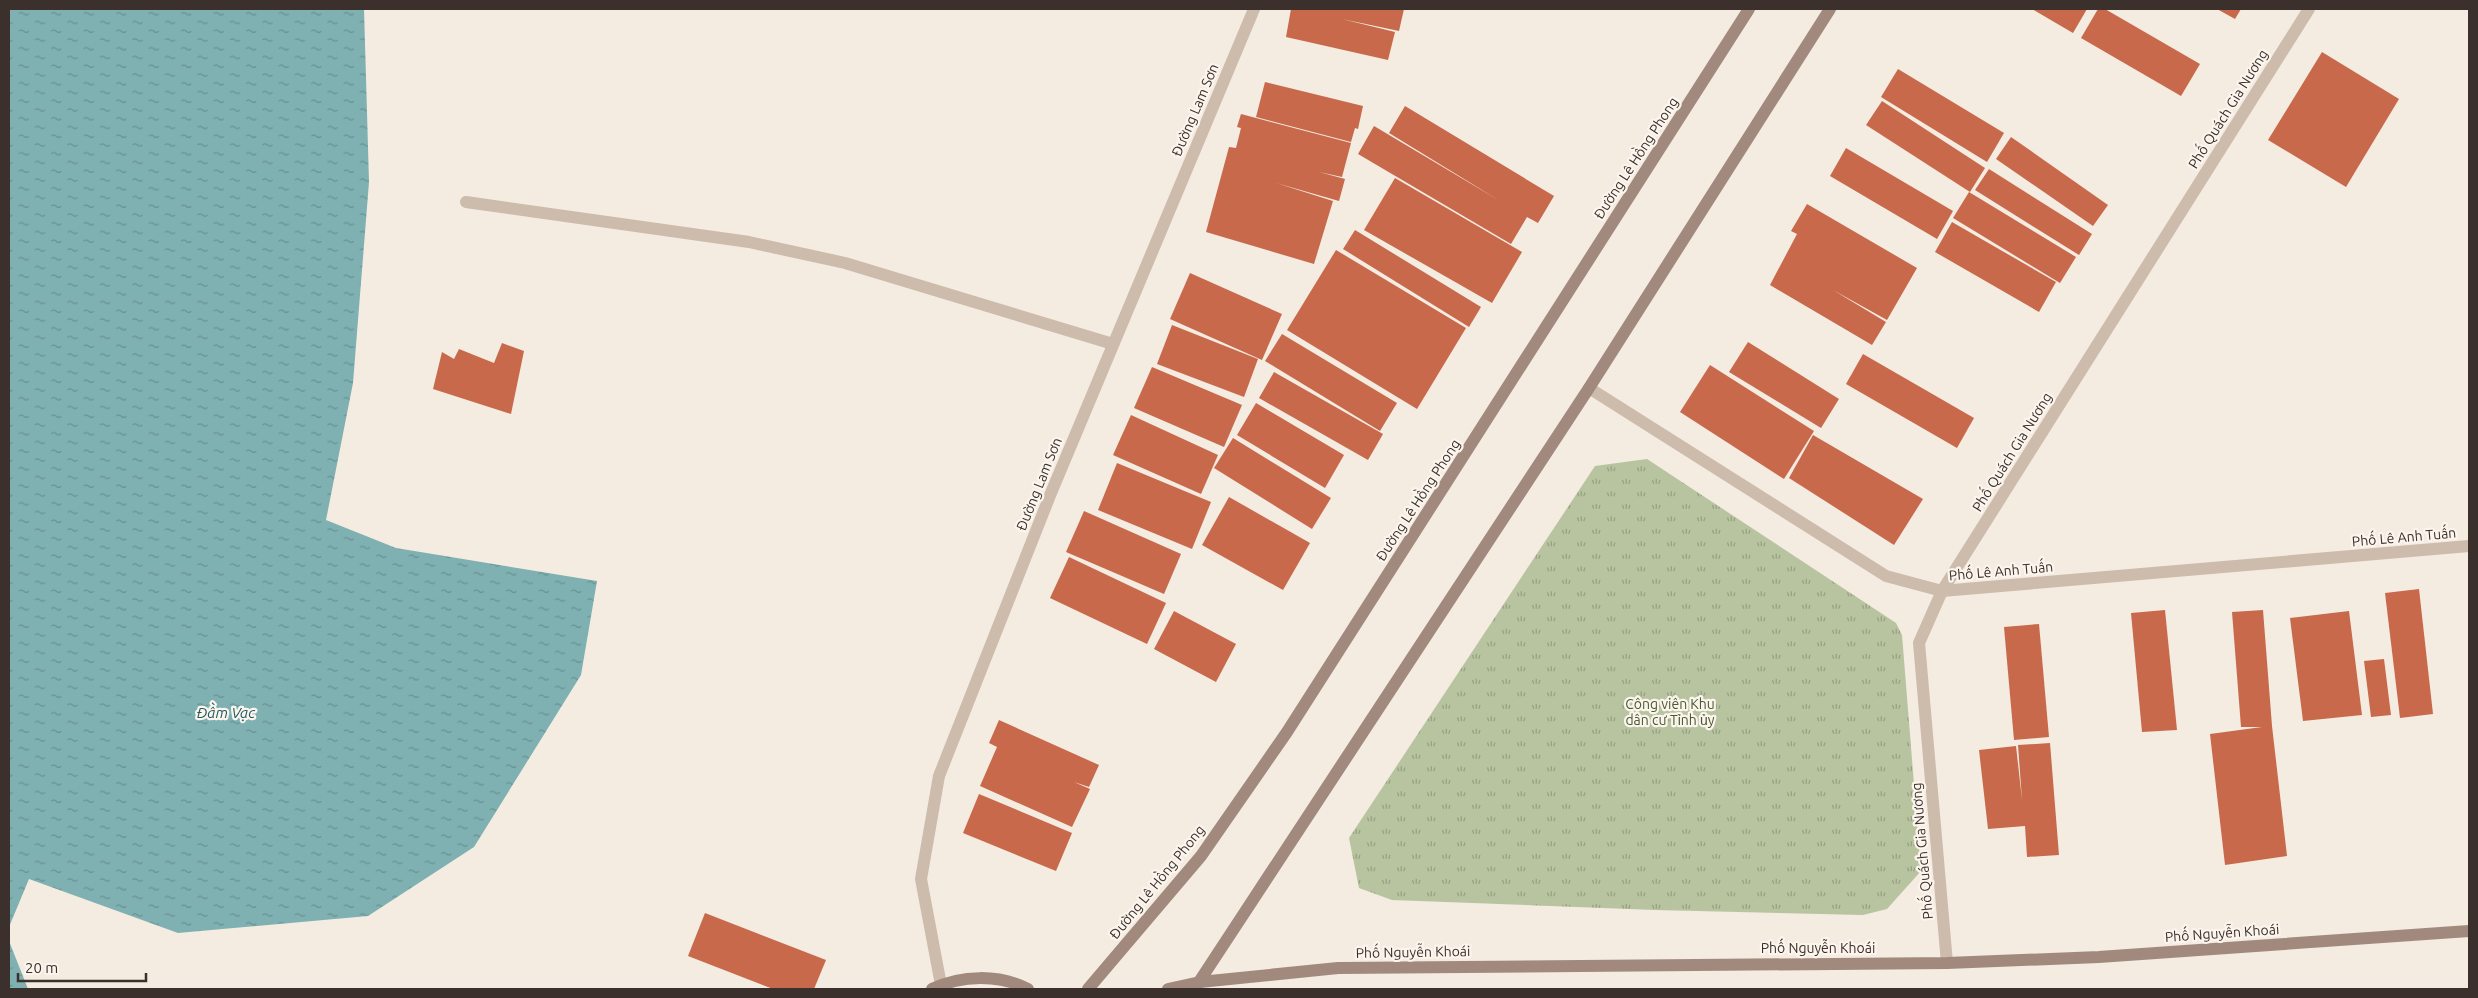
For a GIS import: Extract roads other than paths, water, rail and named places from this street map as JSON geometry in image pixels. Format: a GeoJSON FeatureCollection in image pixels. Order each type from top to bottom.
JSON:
{"type":"FeatureCollection","features":[{"type":"Feature","properties":{"kind":"main road","name":"Đường Lê Hồng Phong"},"geometry":{"type":"LineString","coordinates":[[1088,989],[1201,856],[1287,732],[1749,9]]}},
{"type":"Feature","properties":{"kind":"main road"},"geometry":{"type":"LineString","coordinates":[[1197,986],[1590,388],[1830,9]]}},
{"type":"Feature","properties":{"kind":"main road","name":"Phố Nguyễn Khoái"},"geometry":{"type":"LineString","coordinates":[[1168,989],[1338,968],[1947,963],[2099,957],[2469,931]]}},
{"type":"Feature","properties":{"kind":"main road"},"geometry":{"type":"LineString","coordinates":[[937,987],[967,978],[993,979],[1028,989]]}},
{"type":"Feature","properties":{"kind":"street","name":"Đường Lam Sơn"},"geometry":{"type":"LineString","coordinates":[[937,987],[921,879],[940,776],[1051,493],[1254,9]]}},
{"type":"Feature","properties":{"kind":"street","name":"Phố Quách Gia Nương"},"geometry":{"type":"LineString","coordinates":[[1947,963],[1919,643],[1942,591],[2309,9]]}},
{"type":"Feature","properties":{"kind":"street"},"geometry":{"type":"LineString","coordinates":[[466,202],[749,242],[845,263],[1113,344]]}},
{"type":"Feature","properties":{"kind":"street","name":"Phố Lê Anh Tuấn"},"geometry":{"type":"LineString","coordinates":[[1590,388],[1886,576],[1942,591],[2469,546]]}},
{"type":"Feature","properties":{"kind":"water","name":"Đầm Vạc"},"geometry":{"type":"Polygon","coordinates":[[[9,9],[364,9],[369,182],[353,383],[326,520],[396,548],[597,581],[581,675],[474,847],[368,916],[178,933],[29,879],[9,927],[9,9]]]}},
{"type":"Feature","properties":{"kind":"water"},"geometry":{"type":"Polygon","coordinates":[[[9,941],[28,989],[9,989],[9,941]]]}},
{"type":"Feature","properties":{"kind":"park label","name":"Công viên Khu dân cư Tỉnh ủy"},"geometry":{"type":"Point","coordinates":[1670,712]}}]}
